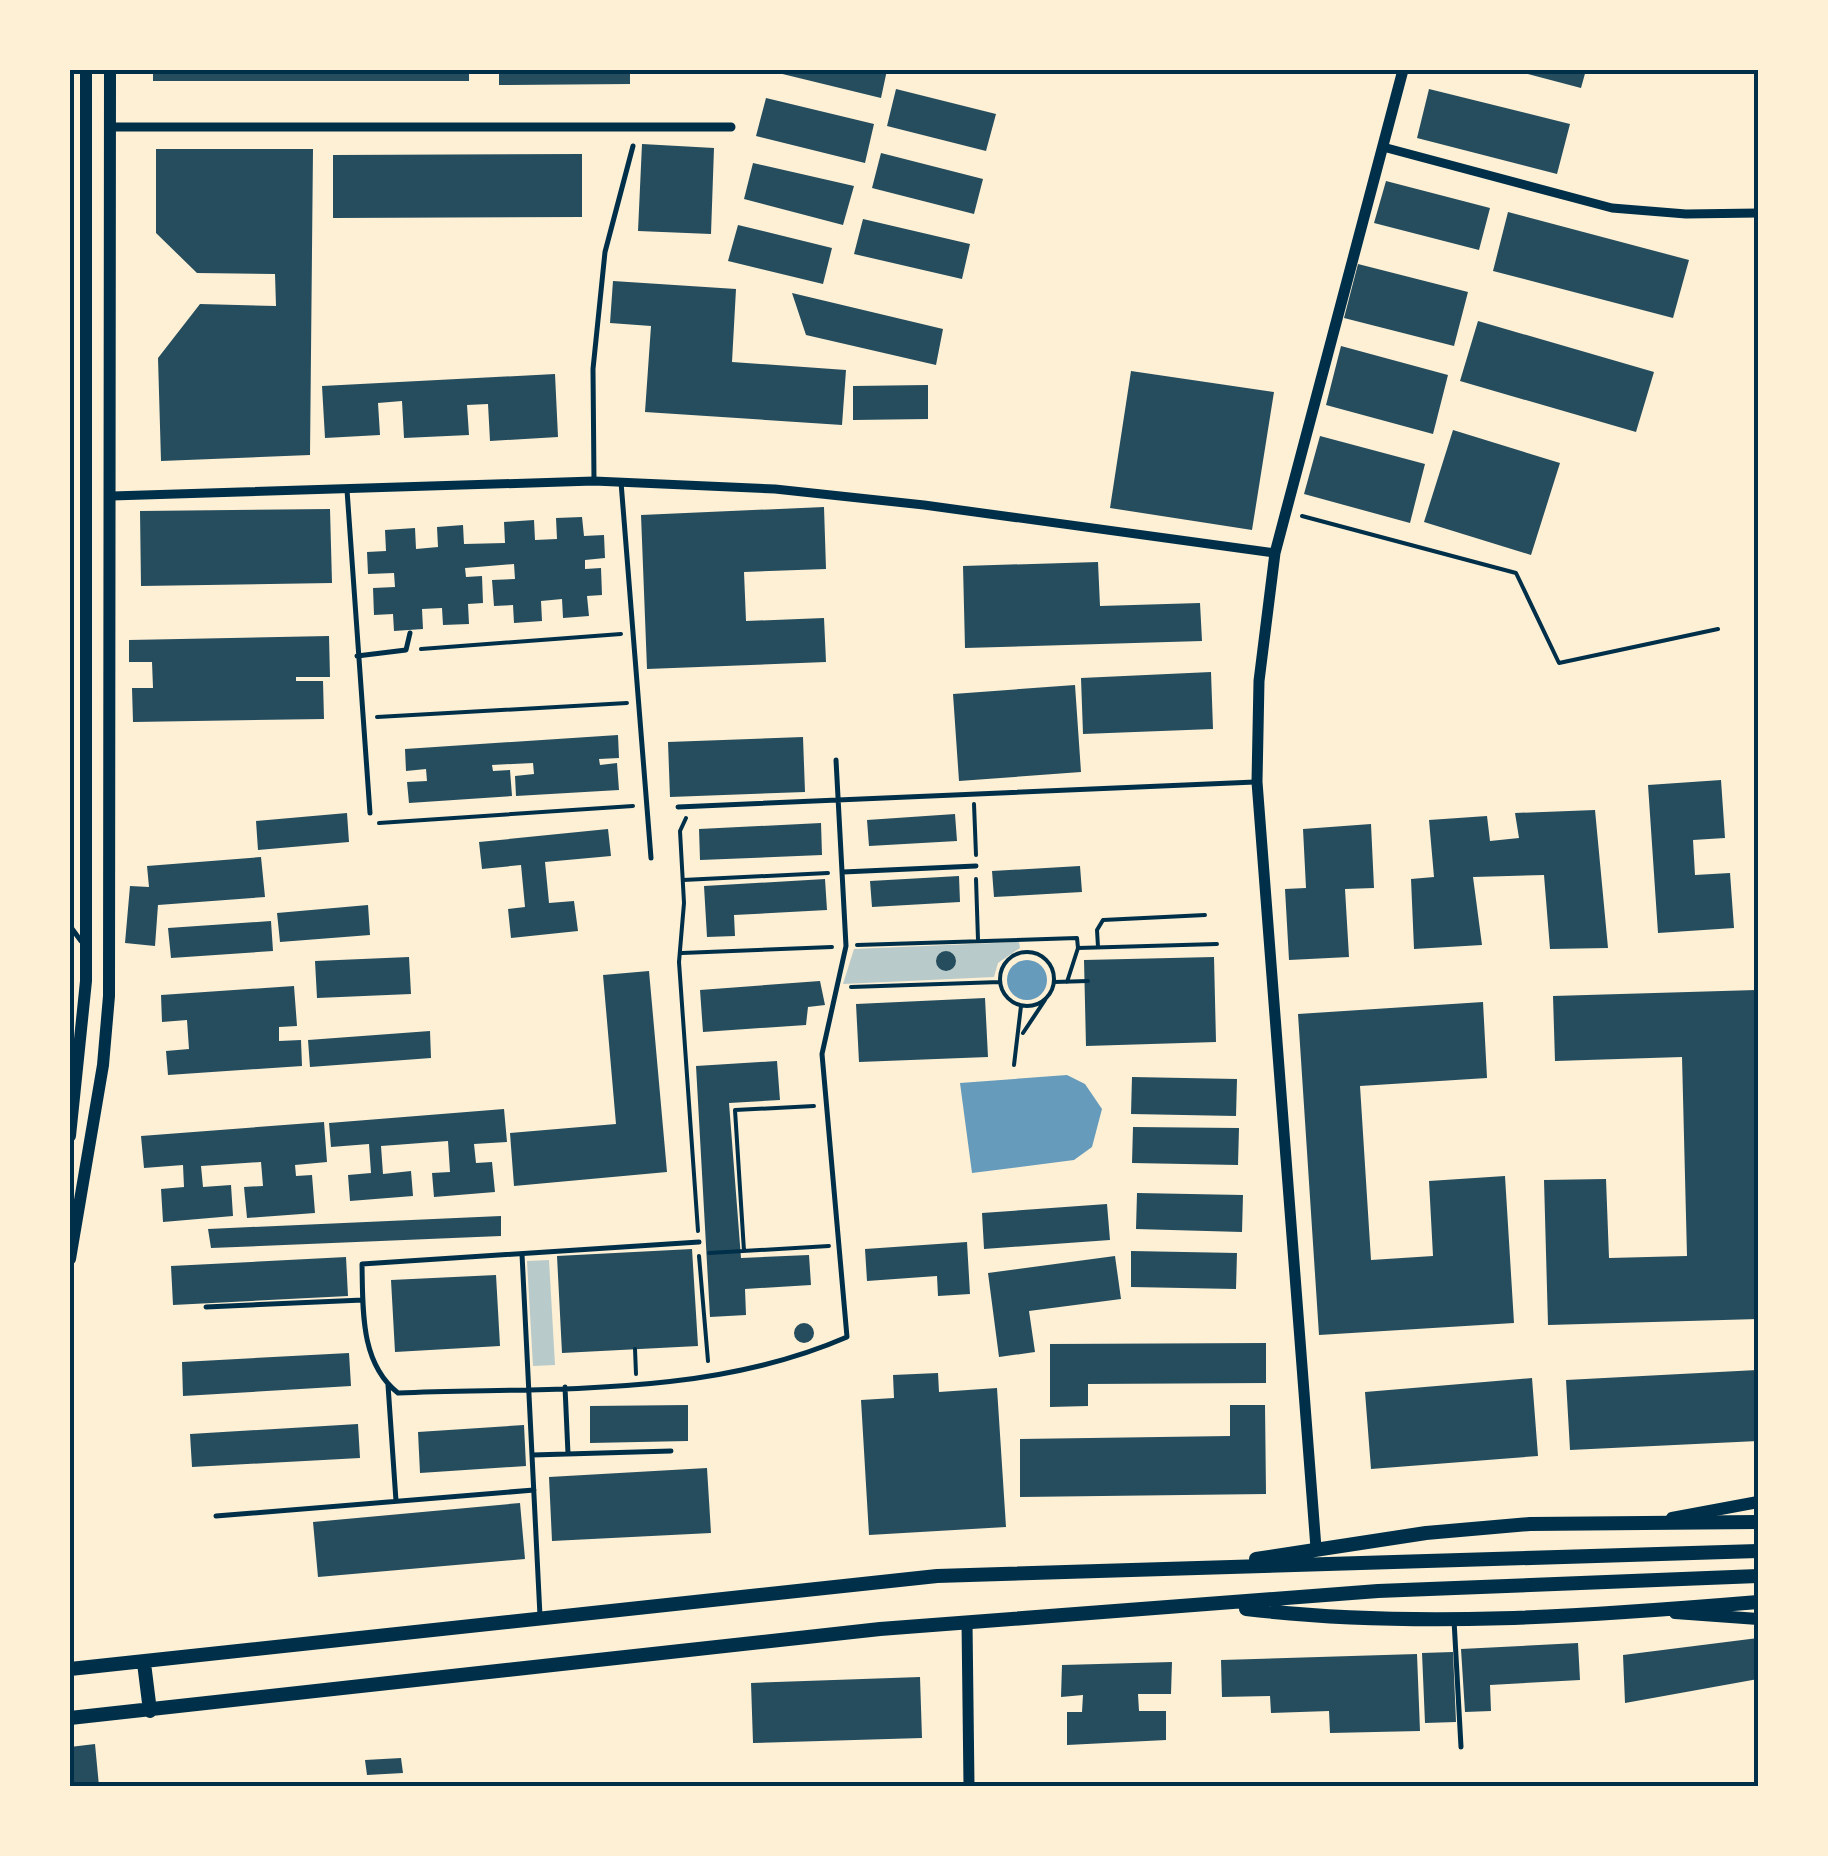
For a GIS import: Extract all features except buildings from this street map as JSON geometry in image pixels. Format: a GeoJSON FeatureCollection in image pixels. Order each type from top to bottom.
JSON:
{"type":"FeatureCollection","features":[{"type":"Feature","properties":{"kind":"main road"},"geometry":{"type":"LineString","coordinates":[[70,1136],[83,1039],[86,948],[86,70]]}},
{"type":"Feature","properties":{"kind":"main road"},"geometry":{"type":"LineString","coordinates":[[70,1259],[104,1064],[110,946],[110,70]]}},
{"type":"Feature","properties":{"kind":"main road"},"geometry":{"type":"LineString","coordinates":[[1661,1520],[1758,1502]]}},
{"type":"Feature","properties":{"kind":"main road"},"geometry":{"type":"LineString","coordinates":[[1221,1566],[1316,1548],[1530,1524],[1758,1522]]}},
{"type":"Feature","properties":{"kind":"main road"},"geometry":{"type":"LineString","coordinates":[[70,1669],[937,1576],[1758,1551]]}},
{"type":"Feature","properties":{"kind":"main road"},"geometry":{"type":"LineString","coordinates":[[70,1718],[710,1644],[968,1622],[1378,1591],[1758,1576]]}},
{"type":"Feature","properties":{"kind":"main road"},"geometry":{"type":"LineString","coordinates":[[1216,1605],[1328,1617],[1454,1617],[1648,1611],[1758,1602]]}},
{"type":"Feature","properties":{"kind":"main road"},"geometry":{"type":"LineString","coordinates":[[1648,1611],[1758,1619]]}},
{"type":"Feature","properties":{"kind":"main road"},"geometry":{"type":"LineString","coordinates":[[144,1663],[150,1711]]}},
{"type":"Feature","properties":{"kind":"street"},"geometry":{"type":"LineString","coordinates":[[1316,1548],[1257,782],[1259,681],[1276,553],[1403,70]]}},
{"type":"Feature","properties":{"kind":"street"},"geometry":{"type":"LineString","coordinates":[[111,127],[731,127]]}},
{"type":"Feature","properties":{"kind":"street"},"geometry":{"type":"LineString","coordinates":[[1383,147],[1612,208],[1686,214],[1758,213]]}},
{"type":"Feature","properties":{"kind":"street"},"geometry":{"type":"LineString","coordinates":[[112,496],[594,481],[775,489],[924,505],[1276,553]]}},
{"type":"Feature","properties":{"kind":"street"},"geometry":{"type":"LineString","coordinates":[[968,1622],[969,1786]]}},
{"type":"Feature","properties":{"kind":"lane"},"geometry":{"type":"LineString","coordinates":[[594,481],[592,369],[605,252],[633,146]]}},
{"type":"Feature","properties":{"kind":"lane"},"geometry":{"type":"LineString","coordinates":[[70,364],[87,365]]}},
{"type":"Feature","properties":{"kind":"lane"},"geometry":{"type":"LineString","coordinates":[[621,482],[651,858]]}},
{"type":"Feature","properties":{"kind":"lane"},"geometry":{"type":"LineString","coordinates":[[347,490],[370,813]]}},
{"type":"Feature","properties":{"kind":"lane"},"geometry":{"type":"LineString","coordinates":[[357,656],[406,650],[410,633]]}},
{"type":"Feature","properties":{"kind":"lane"},"geometry":{"type":"LineString","coordinates":[[698,1242],[362,1264],[369,1352],[388,1385],[398,1393],[636,1384],[710,1377],[806,1355],[846,1337],[822,1054],[846,946],[836,760]]}},
{"type":"Feature","properties":{"kind":"lane"},"geometry":{"type":"LineString","coordinates":[[678,806],[1257,782]]}},
{"type":"Feature","properties":{"kind":"lane"},"geometry":{"type":"LineString","coordinates":[[843,872],[976,866]]}},
{"type":"Feature","properties":{"kind":"lane"},"geometry":{"type":"LineString","coordinates":[[70,926],[86,948]]}},
{"type":"Feature","properties":{"kind":"lane"},"geometry":{"type":"LineString","coordinates":[[522,1254],[540,1618]]}},
{"type":"Feature","properties":{"kind":"lane"},"geometry":{"type":"LineString","coordinates":[[206,1308],[363,1300]]}},
{"type":"Feature","properties":{"kind":"lane"},"geometry":{"type":"LineString","coordinates":[[388,1385],[396,1501]]}},
{"type":"Feature","properties":{"kind":"lane"},"geometry":{"type":"LineString","coordinates":[[565,1386],[568,1454]]}},
{"type":"Feature","properties":{"kind":"lane"},"geometry":{"type":"LineString","coordinates":[[532,1456],[671,1451]]}},
{"type":"Feature","properties":{"kind":"lane"},"geometry":{"type":"LineString","coordinates":[[216,1516],[534,1490]]}},
{"type":"Feature","properties":{"kind":"lane"},"geometry":{"type":"LineString","coordinates":[[1454,1617],[1461,1747]]}},
{"type":"Feature","properties":{"kind":"path"},"geometry":{"type":"LineString","coordinates":[[1288,513],[1516,573],[1560,663],[1718,629]]}},
{"type":"Feature","properties":{"kind":"path"},"geometry":{"type":"LineString","coordinates":[[406,650],[634,633]]}},
{"type":"Feature","properties":{"kind":"path"},"geometry":{"type":"LineString","coordinates":[[362,718],[639,702]]}},
{"type":"Feature","properties":{"kind":"path"},"geometry":{"type":"LineString","coordinates":[[370,813],[374,822],[400,824],[647,804]]}},
{"type":"Feature","properties":{"kind":"path"},"geometry":{"type":"LineString","coordinates":[[694,806],[680,831],[680,953],[710,1377]]}},
{"type":"Feature","properties":{"kind":"path"},"geometry":{"type":"LineString","coordinates":[[682,880],[843,872]]}},
{"type":"Feature","properties":{"kind":"path"},"geometry":{"type":"LineString","coordinates":[[1098,947],[1097,930],[1103,920],[1204,915]]}},
{"type":"Feature","properties":{"kind":"path"},"geometry":{"type":"LineString","coordinates":[[680,953],[1077,938],[1078,948],[1067,982]]}},
{"type":"Feature","properties":{"kind":"path"},"geometry":{"type":"LineString","coordinates":[[1078,948],[1217,944]]}},
{"type":"Feature","properties":{"kind":"path"},"geometry":{"type":"LineString","coordinates":[[1020,1036],[1039,1014],[1054,982],[1050,965],[1028,952],[1005,964],[1000,982],[1006,996],[1022,1006]]}},
{"type":"Feature","properties":{"kind":"path"},"geometry":{"type":"LineString","coordinates":[[836,988],[1000,982]]}},
{"type":"Feature","properties":{"kind":"path"},"geometry":{"type":"LineString","coordinates":[[1054,982],[1088,982]]}},
{"type":"Feature","properties":{"kind":"path"},"geometry":{"type":"LineString","coordinates":[[1022,1006],[1046,998]]}},
{"type":"Feature","properties":{"kind":"path"},"geometry":{"type":"LineString","coordinates":[[1014,1065],[1022,1006]]}},
{"type":"Feature","properties":{"kind":"path"},"geometry":{"type":"LineString","coordinates":[[744,1251],[735,1110],[828,1106]]}},
{"type":"Feature","properties":{"kind":"path"},"geometry":{"type":"LineString","coordinates":[[699,1253],[839,1246]]}},
{"type":"Feature","properties":{"kind":"path"},"geometry":{"type":"LineString","coordinates":[[635,1349],[636,1384]]}},
{"type":"Feature","properties":{"kind":"shaded area"},"geometry":{"type":"Polygon","coordinates":[[[1019,942],[1020,948],[998,963],[994,977],[843,984],[854,949],[1019,942]]]}},
{"type":"Feature","properties":{"kind":"shaded area"},"geometry":{"type":"Polygon","coordinates":[[[549,1260],[555,1365],[533,1366],[527,1261],[549,1260]]]}},
{"type":"Feature","properties":{"kind":"water"},"geometry":{"type":"Polygon","coordinates":[[[1027,960],[1041,966],[1047,980],[1041,994],[1027,1000],[1013,994],[1007,980],[1013,966],[1027,960]]]}},
{"type":"Feature","properties":{"kind":"water"},"geometry":{"type":"Polygon","coordinates":[[[1067,1075],[1085,1084],[1102,1109],[1092,1147],[1074,1160],[972,1173],[960,1083],[1067,1075]]]}}]}
